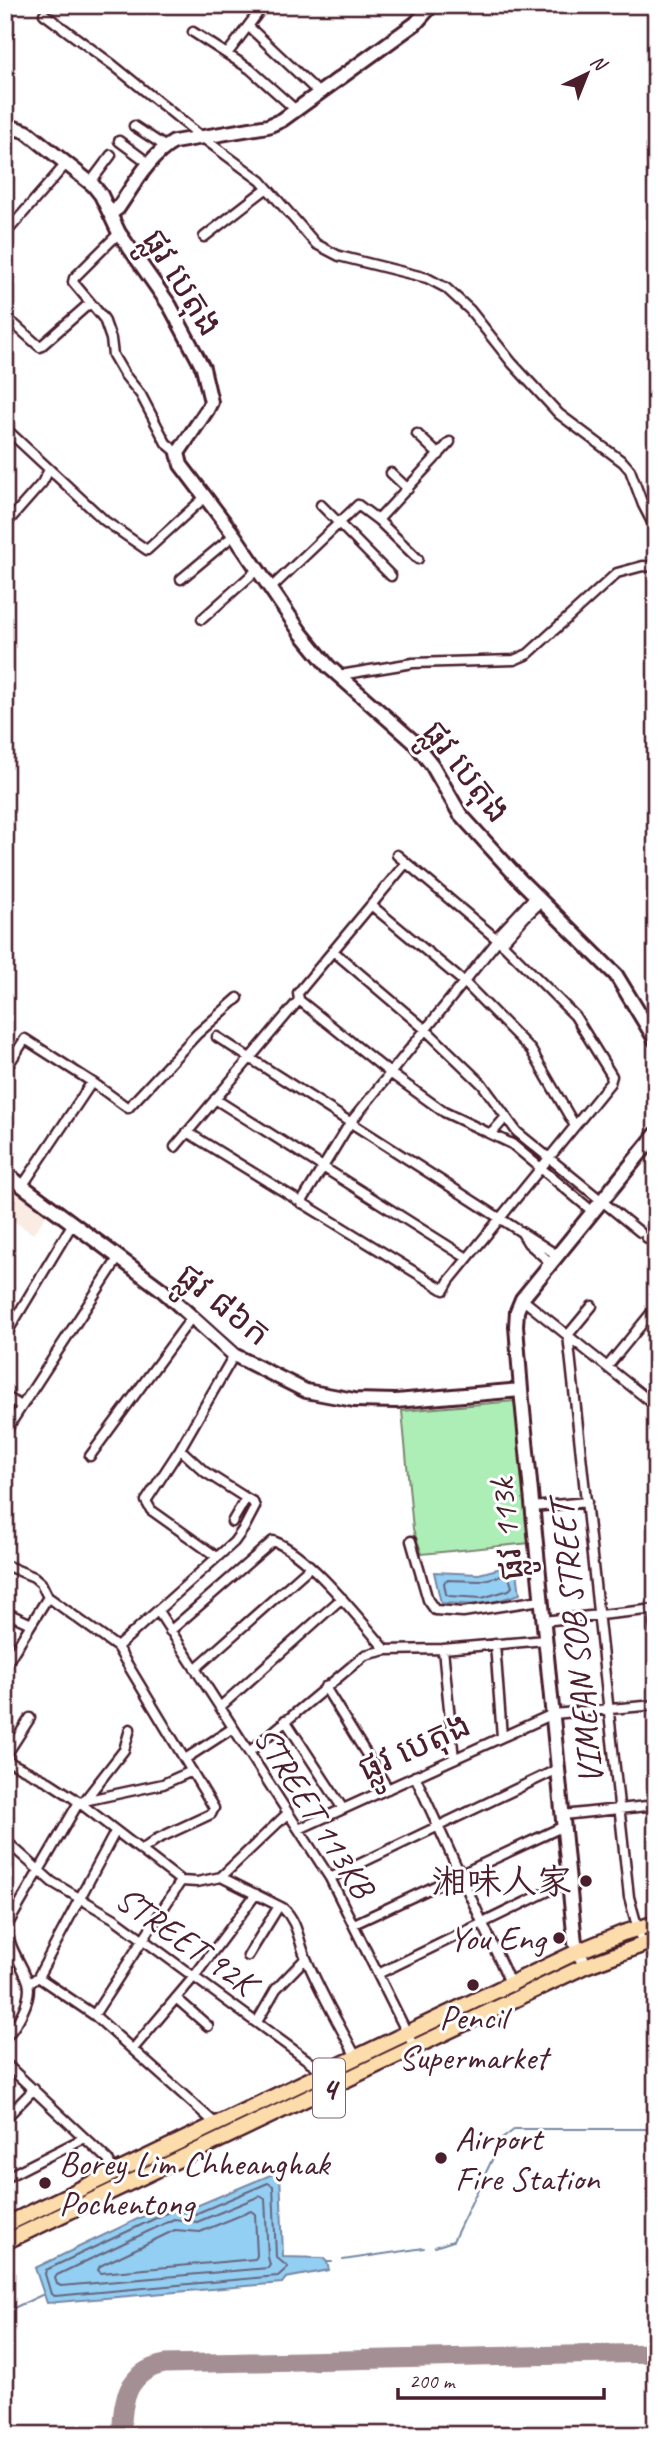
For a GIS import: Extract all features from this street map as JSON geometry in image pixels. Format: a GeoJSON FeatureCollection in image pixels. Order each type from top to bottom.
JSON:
{"type":"FeatureCollection","features":[{"type":"Feature","properties":{"kind":"highway","name":"4"},"geometry":{"type":"LineString","coordinates":[[5,2225],[510,1983],[579,1951],[656,1923]]}},
{"type":"Feature","properties":{"kind":"highway","name":"4"},"geometry":{"type":"LineString","coordinates":[[5,2242],[585,1966],[649,1942]]}},
{"type":"Feature","properties":{"kind":"street"},"geometry":{"type":"LineString","coordinates":[[227,54],[264,5]]}},
{"type":"Feature","properties":{"kind":"street"},"geometry":{"type":"LineString","coordinates":[[111,213],[118,208],[166,147],[174,142],[268,126],[297,111],[416,23],[432,5]]}},
{"type":"Feature","properties":{"kind":"street"},"geometry":{"type":"LineString","coordinates":[[44,14],[238,163],[267,188],[316,244],[339,256],[427,278],[446,288],[470,310],[512,363],[559,414],[630,470],[656,530]]}},
{"type":"Feature","properties":{"kind":"street"},"geometry":{"type":"LineString","coordinates":[[248,26],[319,93]]}},
{"type":"Feature","properties":{"kind":"street"},"geometry":{"type":"LineString","coordinates":[[193,32],[250,69],[297,111]]}},
{"type":"Feature","properties":{"kind":"street"},"geometry":{"type":"LineString","coordinates":[[134,126],[166,147]]}},
{"type":"Feature","properties":{"kind":"street","name":"ផ្លូវ បេតុង"},"geometry":{"type":"LineString","coordinates":[[5,130],[21,128],[101,195],[119,233],[178,320],[203,368],[211,397],[208,410],[178,453],[181,465],[234,535],[301,633],[328,666],[413,741],[432,765],[460,814],[616,975],[656,1041]]}},
{"type":"Feature","properties":{"kind":"street"},"geometry":{"type":"LineString","coordinates":[[118,141],[150,164]]}},
{"type":"Feature","properties":{"kind":"street"},"geometry":{"type":"LineString","coordinates":[[89,183],[111,155]]}},
{"type":"Feature","properties":{"kind":"street"},"geometry":{"type":"LineString","coordinates":[[5,234],[66,164]]}},
{"type":"Feature","properties":{"kind":"street"},"geometry":{"type":"LineString","coordinates":[[204,237],[267,188]]}},
{"type":"Feature","properties":{"kind":"street"},"geometry":{"type":"LineString","coordinates":[[119,233],[72,280],[107,326],[118,365],[141,395],[166,443],[178,453]]}},
{"type":"Feature","properties":{"kind":"street"},"geometry":{"type":"LineString","coordinates":[[14,324],[40,347],[90,303]]}},
{"type":"Feature","properties":{"kind":"street"},"geometry":{"type":"LineString","coordinates":[[5,428],[105,520],[147,550],[205,497]]}},
{"type":"Feature","properties":{"kind":"street"},"geometry":{"type":"LineString","coordinates":[[417,434],[439,455]]}},
{"type":"Feature","properties":{"kind":"street"},"geometry":{"type":"LineString","coordinates":[[378,520],[450,442]]}},
{"type":"Feature","properties":{"kind":"street"},"geometry":{"type":"LineString","coordinates":[[5,525],[42,483],[49,470]]}},
{"type":"Feature","properties":{"kind":"street"},"geometry":{"type":"LineString","coordinates":[[391,473],[408,489]]}},
{"type":"Feature","properties":{"kind":"street"},"geometry":{"type":"LineString","coordinates":[[321,505],[391,576]]}},
{"type":"Feature","properties":{"kind":"street"},"geometry":{"type":"LineString","coordinates":[[270,589],[358,505],[378,520],[418,559]]}},
{"type":"Feature","properties":{"kind":"street"},"geometry":{"type":"LineString","coordinates":[[181,579],[234,535]]}},
{"type":"Feature","properties":{"kind":"street"},"geometry":{"type":"LineString","coordinates":[[340,676],[413,663],[513,660],[528,653],[617,573],[643,566],[656,567]]}},
{"type":"Feature","properties":{"kind":"street"},"geometry":{"type":"LineString","coordinates":[[202,619],[257,570]]}},
{"type":"Feature","properties":{"kind":"street"},"geometry":{"type":"LineString","coordinates":[[187,1132],[444,1290],[610,1083],[612,1076],[575,1016],[499,941],[397,855]]}},
{"type":"Feature","properties":{"kind":"street"},"geometry":{"type":"LineString","coordinates":[[406,863],[298,993],[299,1000],[390,1073],[444,1112],[512,1144],[540,1168],[656,1245]]}},
{"type":"Feature","properties":{"kind":"street"},"geometry":{"type":"LineString","coordinates":[[301,1203],[351,1123],[390,1073],[499,941],[525,917],[539,898]]}},
{"type":"Feature","properties":{"kind":"street"},"geometry":{"type":"LineString","coordinates":[[371,905],[464,983],[533,1052],[575,1126]]}},
{"type":"Feature","properties":{"kind":"street"},"geometry":{"type":"LineString","coordinates":[[333,951],[426,1030],[482,1084],[517,1132],[548,1158],[596,1206]]}},
{"type":"Feature","properties":{"kind":"street"},"geometry":{"type":"LineString","coordinates":[[5,1070],[25,1039],[128,1108],[197,1034],[239,998]]}},
{"type":"Feature","properties":{"kind":"street"},"geometry":{"type":"LineString","coordinates":[[175,1147],[299,1000]]}},
{"type":"Feature","properties":{"kind":"street"},"geometry":{"type":"LineString","coordinates":[[217,1037],[501,1217],[521,1231],[528,1243],[554,1259]]}},
{"type":"Feature","properties":{"kind":"street"},"geometry":{"type":"LineString","coordinates":[[23,1185],[92,1082]]}},
{"type":"Feature","properties":{"kind":"street"},"geometry":{"type":"LineString","coordinates":[[215,1100],[467,1258]]}},
{"type":"Feature","properties":{"kind":"street"},"geometry":{"type":"LineString","coordinates":[[491,1134],[505,1118]]}},
{"type":"Feature","properties":{"kind":"street","name":"ផ្លូវ 113k"},"geometry":{"type":"LineString","coordinates":[[585,1966],[575,1943],[521,1390],[517,1311],[522,1299],[656,1134]]}},
{"type":"Feature","properties":{"kind":"street","name":"ផ្លូវ ៨៦ក"},"geometry":{"type":"LineString","coordinates":[[6,1174],[161,1289],[234,1355],[306,1391],[354,1400],[396,1402],[521,1390]]}},
{"type":"Feature","properties":{"kind":"street"},"geometry":{"type":"LineString","coordinates":[[5,1336],[73,1223]]}},
{"type":"Feature","properties":{"kind":"street"},"geometry":{"type":"LineString","coordinates":[[5,1432],[119,1257]]}},
{"type":"Feature","properties":{"kind":"street"},"geometry":{"type":"LineString","coordinates":[[522,1299],[656,1406]]}},
{"type":"Feature","properties":{"kind":"street"},"geometry":{"type":"LineString","coordinates":[[568,1335],[593,1306]]}},
{"type":"Feature","properties":{"kind":"street"},"geometry":{"type":"LineString","coordinates":[[607,1367],[656,1307]]}},
{"type":"Feature","properties":{"kind":"street"},"geometry":{"type":"LineString","coordinates":[[90,1456],[192,1317]]}},
{"type":"Feature","properties":{"kind":"street","name":"VIMEAN SOB STREET"},"geometry":{"type":"LineString","coordinates":[[568,1335],[629,1897],[636,1929],[649,1942]]}},
{"type":"Feature","properties":{"kind":"street"},"geometry":{"type":"LineString","coordinates":[[217,1557],[147,1506],[146,1501],[234,1355]]}},
{"type":"Feature","properties":{"kind":"street"},"geometry":{"type":"LineString","coordinates":[[5,1396],[21,1406]]}},
{"type":"Feature","properties":{"kind":"street"},"geometry":{"type":"LineString","coordinates":[[117,1647],[234,1542],[255,1507],[253,1502],[205,1472],[180,1448]]}},
{"type":"Feature","properties":{"kind":"street"},"geometry":{"type":"LineString","coordinates":[[232,1522],[246,1498]]}},
{"type":"Feature","properties":{"kind":"street"},"geometry":{"type":"LineString","coordinates":[[532,1507],[587,1502]]}},
{"type":"Feature","properties":{"kind":"street"},"geometry":{"type":"LineString","coordinates":[[170,1631],[270,1542],[276,1541],[310,1567],[342,1598],[386,1650]]}},
{"type":"Feature","properties":{"kind":"street"},"geometry":{"type":"LineString","coordinates":[[411,1541],[428,1600],[435,1609],[463,1612],[541,1600]]}},
{"type":"Feature","properties":{"kind":"street"},"geometry":{"type":"LineString","coordinates":[[5,1565],[34,1577],[41,1583],[48,1597],[117,1647],[214,1810],[211,1814],[157,1839],[142,1850]]}},
{"type":"Feature","properties":{"kind":"street"},"geometry":{"type":"LineString","coordinates":[[195,1669],[310,1567]]}},
{"type":"Feature","properties":{"kind":"street"},"geometry":{"type":"LineString","coordinates":[[5,1666],[48,1597]]}},
{"type":"Feature","properties":{"kind":"street"},"geometry":{"type":"LineString","coordinates":[[220,1707],[342,1598]]}},
{"type":"Feature","properties":{"kind":"street"},"geometry":{"type":"LineString","coordinates":[[544,1621],[654,1610],[656,1639]]}},
{"type":"Feature","properties":{"kind":"street","name":"STREET 113KB"},"geometry":{"type":"LineString","coordinates":[[158,1611],[330,1878],[414,2047]]}},
{"type":"Feature","properties":{"kind":"street"},"geometry":{"type":"LineString","coordinates":[[5,1612],[31,1624]]}},
{"type":"Feature","properties":{"kind":"street"},"geometry":{"type":"LineString","coordinates":[[249,1752],[365,1655],[386,1650],[545,1640]]}},
{"type":"Feature","properties":{"kind":"street"},"geometry":{"type":"LineString","coordinates":[[495,1644],[502,1737]]}},
{"type":"Feature","properties":{"kind":"street"},"geometry":{"type":"LineString","coordinates":[[443,1648],[454,1759]]}},
{"type":"Feature","properties":{"kind":"street"},"geometry":{"type":"LineString","coordinates":[[325,1687],[388,1789]]}},
{"type":"Feature","properties":{"kind":"street"},"geometry":{"type":"LineString","coordinates":[[552,1714],[656,1705]]}},
{"type":"Feature","properties":{"kind":"street","name":"ផ្លូវ បេតុង"},"geometry":{"type":"LineString","coordinates":[[299,1829],[552,1714]]}},
{"type":"Feature","properties":{"kind":"street"},"geometry":{"type":"LineString","coordinates":[[30,1718],[5,1759],[82,1801],[115,1832],[181,1881],[197,1882],[221,1877],[288,1813]]}},
{"type":"Feature","properties":{"kind":"street"},"geometry":{"type":"LineString","coordinates":[[285,1720],[343,1809]]}},
{"type":"Feature","properties":{"kind":"street"},"geometry":{"type":"LineString","coordinates":[[184,1759],[233,1728]]}},
{"type":"Feature","properties":{"kind":"street"},"geometry":{"type":"LineString","coordinates":[[5,2038],[23,2012],[29,1984],[15,1956],[6,1928],[38,1870],[82,1801],[124,1750],[130,1729]]}},
{"type":"Feature","properties":{"kind":"street"},"geometry":{"type":"LineString","coordinates":[[330,1878],[558,1769]]}},
{"type":"Feature","properties":{"kind":"street"},"geometry":{"type":"LineString","coordinates":[[82,1801],[163,1784],[192,1771]]}},
{"type":"Feature","properties":{"kind":"street"},"geometry":{"type":"LineString","coordinates":[[415,1776],[517,1998]]}},
{"type":"Feature","properties":{"kind":"street"},"geometry":{"type":"LineString","coordinates":[[354,1924],[461,1876],[563,1821],[620,1809],[656,1805]]}},
{"type":"Feature","properties":{"kind":"street"},"geometry":{"type":"LineString","coordinates":[[29,1984],[38,1977],[115,1832]]}},
{"type":"Feature","properties":{"kind":"street","name":"STREET 92K"},"geometry":{"type":"LineString","coordinates":[[5,1840],[38,1870],[80,1900],[116,1919],[193,1978],[257,2022],[323,2073],[330,2087]]}},
{"type":"Feature","properties":{"kind":"street"},"geometry":{"type":"LineString","coordinates":[[221,1877],[279,1906],[290,1915],[306,1958],[356,2057]]}},
{"type":"Feature","properties":{"kind":"street"},"geometry":{"type":"LineString","coordinates":[[94,2015],[181,1881]]}},
{"type":"Feature","properties":{"kind":"street"},"geometry":{"type":"LineString","coordinates":[[378,1974],[569,1881]]}},
{"type":"Feature","properties":{"kind":"street"},"geometry":{"type":"LineString","coordinates":[[133,2049],[193,1978],[256,1894]]}},
{"type":"Feature","properties":{"kind":"street"},"geometry":{"type":"LineString","coordinates":[[248,1956],[279,1906]]}},
{"type":"Feature","properties":{"kind":"street"},"geometry":{"type":"LineString","coordinates":[[257,2022],[276,1989],[306,1958]]}},
{"type":"Feature","properties":{"kind":"street"},"geometry":{"type":"LineString","coordinates":[[38,1977],[94,2015],[216,2124]]}},
{"type":"Feature","properties":{"kind":"street"},"geometry":{"type":"LineString","coordinates":[[176,1998],[208,2026]]}},
{"type":"Feature","properties":{"kind":"street"},"geometry":{"type":"LineString","coordinates":[[5,2063],[108,2160],[121,2187]]}},
{"type":"Feature","properties":{"kind":"street"},"geometry":{"type":"LineString","coordinates":[[5,2119],[34,2090]]}},
{"type":"Feature","properties":{"kind":"street"},"geometry":{"type":"LineString","coordinates":[[5,2178],[85,2138]]}},
{"type":"Feature","properties":{"kind":"shaded area"},"geometry":{"type":"Polygon","coordinates":[[[8,1185],[48,1213],[33,1234],[5,1215],[5,1188],[8,1185]]]}},
{"type":"Feature","properties":{"kind":"green space"},"geometry":{"type":"Polygon","coordinates":[[[515,1401],[530,1543],[422,1554],[413,1529],[402,1411],[515,1401]]]}},
{"type":"Feature","properties":{"kind":"water"},"geometry":{"type":"Polygon","coordinates":[[[516,1564],[520,1594],[483,1605],[441,1603],[434,1572],[479,1574],[516,1564]]]}},
{"type":"Feature","properties":{"kind":"water"},"geometry":{"type":"Polygon","coordinates":[[[280,2171],[283,2257],[323,2258],[329,2270],[286,2278],[282,2283],[47,2303],[35,2268],[173,2202],[194,2207],[280,2171]]]}},
{"type":"Feature","properties":{"kind":"waterway"},"geometry":{"type":"LineString","coordinates":[[435,2247],[453,2241],[502,2139],[515,2129],[656,2129]]}},
{"type":"Feature","properties":{"kind":"waterway"},"geometry":{"type":"LineString","coordinates":[[343,2260],[424,2248]]}},
{"type":"Feature","properties":{"kind":"waterway"},"geometry":{"type":"LineString","coordinates":[[327,2262],[332,2262]]}},
{"type":"Feature","properties":{"kind":"waterway"},"geometry":{"type":"LineString","coordinates":[[5,2312],[44,2294]]}},
{"type":"Feature","properties":{"kind":"taxiway"},"geometry":{"type":"LineString","coordinates":[[122,2435],[125,2400],[134,2381],[142,2373],[165,2364],[656,2353]]}},
{"type":"Feature","properties":{"kind":"place","name":"湘味人家"},"geometry":{"type":"Point","coordinates":[586,1881]}},
{"type":"Feature","properties":{"kind":"place","name":"You Eng"},"geometry":{"type":"Point","coordinates":[559,1938]}},
{"type":"Feature","properties":{"kind":"place","name":"Pencil Supermarket"},"geometry":{"type":"Point","coordinates":[473,1985]}},
{"type":"Feature","properties":{"kind":"place","name":"Airport Fire Station"},"geometry":{"type":"Point","coordinates":[441,2158]}},
{"type":"Feature","properties":{"kind":"place","name":"Borey Lim Chheanghak Pochentong"},"geometry":{"type":"Point","coordinates":[45,2183]}}]}
